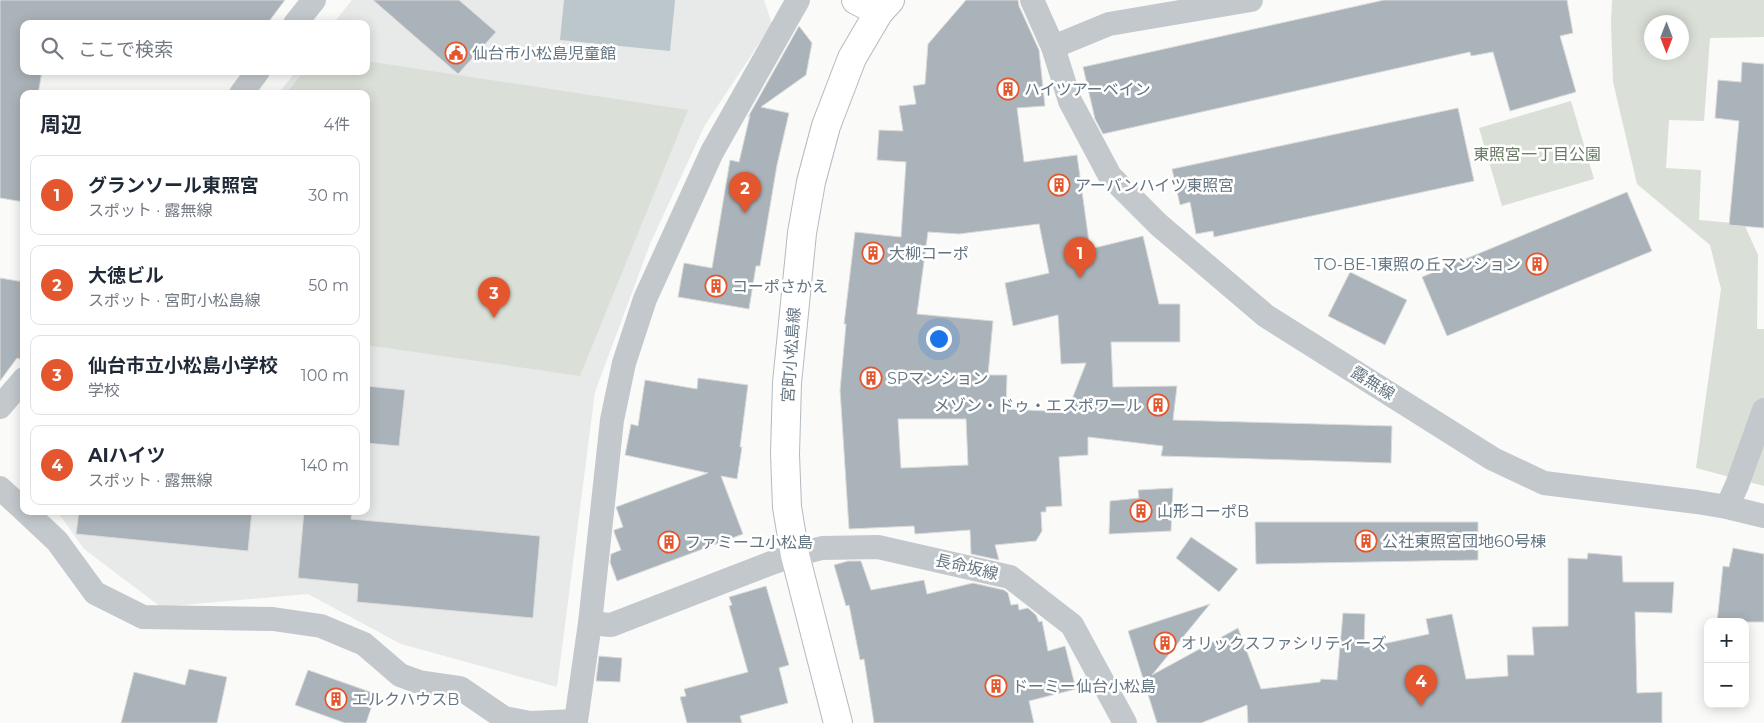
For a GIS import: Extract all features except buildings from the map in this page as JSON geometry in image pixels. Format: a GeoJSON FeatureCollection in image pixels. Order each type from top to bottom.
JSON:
{"type":"FeatureCollection","features":[{"type":"Feature","properties":{"kind":"street"},"geometry":{"type":"LineString","coordinates":[[298,20],[314,0]]}},
{"type":"Feature","properties":{"kind":"street"},"geometry":{"type":"LineString","coordinates":[[28,515],[57,541],[94,593],[143,617],[273,619],[321,626],[364,644],[400,675],[419,682],[460,688],[504,718],[530,723],[576,722],[590,623],[612,420],[624,363],[645,299],[712,152],[798,0]]}},
{"type":"Feature","properties":{"kind":"street","name":"露無線"},"geometry":{"type":"LineString","coordinates":[[1032,0],[1052,47],[1070,101],[1110,176],[1159,225],[1266,316],[1493,459],[1544,483],[1727,507],[1764,516]]}},
{"type":"Feature","properties":{"kind":"street"},"geometry":{"type":"LineString","coordinates":[[1052,47],[1109,24],[1252,0]]}},
{"type":"Feature","properties":{"kind":"street","name":"宮町小松島線"},"geometry":{"type":"LineString","coordinates":[[838,723],[795,555],[787,507],[785,454],[787,383],[802,233],[811,182],[826,126],[875,4]]}},
{"type":"Feature","properties":{"kind":"street"},"geometry":{"type":"LineString","coordinates":[[244,90],[255,75]]}},
{"type":"Feature","properties":{"kind":"street"},"geometry":{"type":"LineString","coordinates":[[0,408],[20,384]]}},
{"type":"Feature","properties":{"kind":"street"},"geometry":{"type":"LineString","coordinates":[[1727,507],[1737,485],[1764,410]]}},
{"type":"Feature","properties":{"kind":"street"},"geometry":{"type":"LineString","coordinates":[[0,488],[20,507]]}},
{"type":"Feature","properties":{"kind":"street","name":"長命坂線"},"geometry":{"type":"LineString","coordinates":[[590,623],[611,625],[795,555],[822,548],[878,547],[1010,576],[1072,625],[1125,723]]}},
{"type":"Feature","properties":{"kind":"shaded area"},"geometry":{"type":"Polygon","coordinates":[[[352,0],[764,0],[772,24],[705,125],[650,244],[595,392],[557,687],[401,644],[308,594],[161,607],[84,549],[60,515],[370,515],[370,90],[281,90],[293,75],[370,75],[370,20],[336,20],[352,0]]]}},
{"type":"Feature","properties":{"kind":"shaded area"},"geometry":{"type":"Polygon","coordinates":[[[564,0],[675,0],[670,51],[560,40],[564,0]]]}},
{"type":"Feature","properties":{"kind":"green space"},"geometry":{"type":"Polygon","coordinates":[[[1612,0],[1764,0],[1764,37],[1710,38],[1704,121],[1669,120],[1666,168],[1701,170],[1699,220],[1744,224],[1758,255],[1757,329],[1764,329],[1764,486],[1696,468],[1721,289],[1710,245],[1637,184],[1613,82],[1612,0]]]}},
{"type":"Feature","properties":{"kind":"green space"},"geometry":{"type":"Polygon","coordinates":[[[370,62],[688,110],[580,376],[370,346],[370,90],[289,90],[301,75],[370,75],[370,62]]]}},
{"type":"Feature","properties":{"kind":"green space","name":"東照宮一丁目公園"},"geometry":{"type":"Polygon","coordinates":[[[1571,101],[1594,179],[1502,206],[1479,128],[1571,101]]]}},
{"type":"Feature","properties":{"kind":"place","name":"仙台市小松島児童館"},"geometry":{"type":"Point","coordinates":[456,53]}},
{"type":"Feature","properties":{"kind":"place","name":"ハイツアーベイン"},"geometry":{"type":"Point","coordinates":[1008,89]}},
{"type":"Feature","properties":{"kind":"place","name":"アーバンハイツ東照宮"},"geometry":{"type":"Point","coordinates":[1059,185]}},
{"type":"Feature","properties":{"kind":"place","name":"大徳ビル"},"geometry":{"type":"Point","coordinates":[745,213]}},
{"type":"Feature","properties":{"kind":"place","name":"大柳コーポ"},"geometry":{"type":"Point","coordinates":[873,253]}},
{"type":"Feature","properties":{"kind":"place","name":"TO-BE-1東照の丘マンション"},"geometry":{"type":"Point","coordinates":[1537,264]}},
{"type":"Feature","properties":{"kind":"place","name":"グランソール東照宮"},"geometry":{"type":"Point","coordinates":[1080,278]}},
{"type":"Feature","properties":{"kind":"place","name":"コーポさかえ"},"geometry":{"type":"Point","coordinates":[716,286]}},
{"type":"Feature","properties":{"kind":"place","name":"仙台市立小松島小学校"},"geometry":{"type":"Point","coordinates":[494,318]}},
{"type":"Feature","properties":{"kind":"place","name":"SPマンション"},"geometry":{"type":"Point","coordinates":[871,378]}},
{"type":"Feature","properties":{"kind":"place","name":"メゾン・ドゥ・エスポワール"},"geometry":{"type":"Point","coordinates":[1158,405]}},
{"type":"Feature","properties":{"kind":"place","name":"山形コーポB"},"geometry":{"type":"Point","coordinates":[1141,511]}},
{"type":"Feature","properties":{"kind":"place","name":"公社東照宮団地60号棟"},"geometry":{"type":"Point","coordinates":[1366,541]}},
{"type":"Feature","properties":{"kind":"place","name":"ファミーユ小松島"},"geometry":{"type":"Point","coordinates":[669,542]}},
{"type":"Feature","properties":{"kind":"place","name":"オリックスファシリティーズ"},"geometry":{"type":"Point","coordinates":[1165,643]}},
{"type":"Feature","properties":{"kind":"place","name":"ドーミー仙台小松島"},"geometry":{"type":"Point","coordinates":[996,686]}},
{"type":"Feature","properties":{"kind":"place","name":"エルクハウスB"},"geometry":{"type":"Point","coordinates":[336,699]}},
{"type":"Feature","properties":{"kind":"place","name":"AIハイツ"},"geometry":{"type":"Point","coordinates":[1421,706]}}]}
